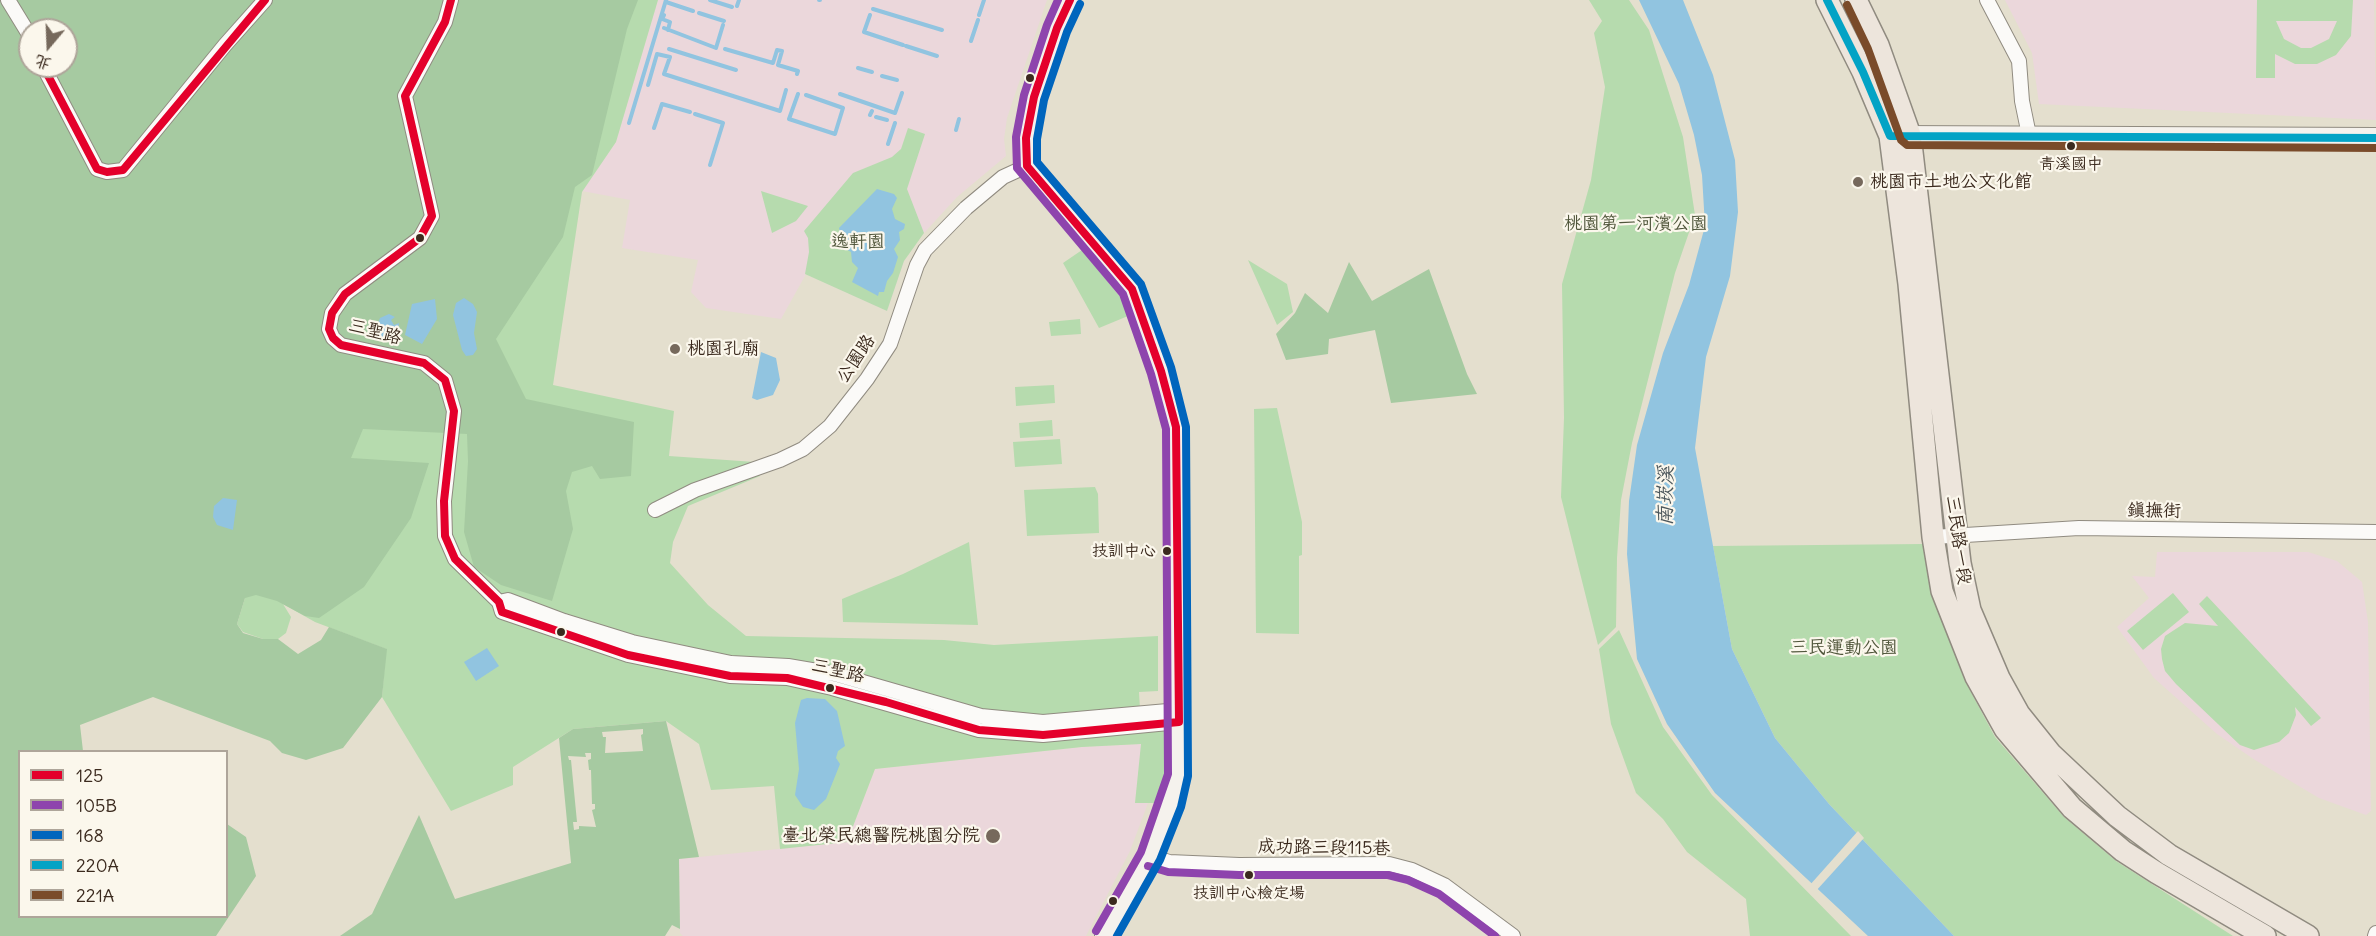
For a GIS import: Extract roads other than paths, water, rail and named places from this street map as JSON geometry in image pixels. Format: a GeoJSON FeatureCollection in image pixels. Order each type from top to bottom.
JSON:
{"type":"FeatureCollection","features":[{"type":"Feature","properties":{"kind":"main road","name":"三民路一段"},"geometry":{"type":"LineString","coordinates":[[1827,0],[1863,72],[1900,136],[1909,284],[1933,537],[1942,591],[1976,677],[2005,729],[2072,808],[2123,851],[2223,914],[2265,936]]}},
{"type":"Feature","properties":{"kind":"main road","name":"三民路一段"},"geometry":{"type":"LineString","coordinates":[[1856,0],[1878,45],[1900,136],[1937,354],[1956,538],[1970,610],[1987,652],[2019,714],[2051,754],[2117,816],[2169,855],[2308,936]]}},
{"type":"Feature","properties":{"kind":"street"},"geometry":{"type":"LineString","coordinates":[[8,0],[21,18]]}},
{"type":"Feature","properties":{"kind":"street"},"geometry":{"type":"LineString","coordinates":[[49,78],[97,169],[107,172],[123,170],[264,0]]}},
{"type":"Feature","properties":{"kind":"street","name":"三聖路"},"geometry":{"type":"LineString","coordinates":[[451,0],[445,22],[405,96],[432,216],[420,237],[345,294],[332,314],[329,329],[333,338],[341,345],[424,363],[446,380],[454,411],[444,501],[445,536],[455,559],[499,603],[508,600],[564,621],[632,642],[732,663],[788,666],[835,674],[981,716],[1043,722],[1179,716]]}},
{"type":"Feature","properties":{"kind":"street"},"geometry":{"type":"LineString","coordinates":[[1070,0],[1057,28],[1034,97],[1026,138],[1027,166],[1132,289],[1161,371],[1176,427],[1178,775],[1172,803],[1151,856],[1105,936]]}},
{"type":"Feature","properties":{"kind":"street"},"geometry":{"type":"LineString","coordinates":[[1987,0],[2019,61],[2022,101],[2029,135]]}},
{"type":"Feature","properties":{"kind":"street"},"geometry":{"type":"LineString","coordinates":[[1900,136],[2376,138]]}},
{"type":"Feature","properties":{"kind":"street","name":"公園路"},"geometry":{"type":"LineString","coordinates":[[655,510],[695,490],[780,460],[803,449],[830,426],[867,379],[890,344],[917,265],[926,250],[966,208],[1003,177],[1027,166]]}},
{"type":"Feature","properties":{"kind":"street","name":"鎮撫街"},"geometry":{"type":"LineString","coordinates":[[1933,537],[1956,538],[2079,528],[2376,532]]}},
{"type":"Feature","properties":{"kind":"street","name":"成功路三段115巷"},"geometry":{"type":"LineString","coordinates":[[1151,856],[1169,862],[1239,865],[1387,864],[1413,870],[1444,885],[1513,936]]}},
{"type":"Feature","properties":{"kind":"water","name":"南崁溪"},"geometry":{"type":"Polygon","coordinates":[[[1639,0],[1683,0],[1713,75],[1735,160],[1738,212],[1730,276],[1706,357],[1695,448],[1732,649],[1775,738],[1829,804],[1954,936],[1868,936],[1715,793],[1667,724],[1637,659],[1627,554],[1629,501],[1637,445],[1663,353],[1689,285],[1705,226],[1702,175],[1694,135],[1679,84],[1639,0]]]}},
{"type":"Feature","properties":{"kind":"water"},"geometry":{"type":"Polygon","coordinates":[[[877,189],[894,194],[897,198],[892,209],[895,219],[905,224],[904,229],[899,232],[900,240],[894,249],[898,257],[893,273],[887,281],[884,292],[879,292],[878,296],[852,282],[858,268],[852,262],[851,252],[844,248],[839,228],[877,189]]]}},
{"type":"Feature","properties":{"kind":"water"},"geometry":{"type":"Polygon","coordinates":[[[464,298],[473,304],[477,312],[474,333],[477,349],[473,355],[466,356],[462,350],[453,315],[456,303],[464,298]]]}},
{"type":"Feature","properties":{"kind":"water"},"geometry":{"type":"Polygon","coordinates":[[[435,299],[437,319],[422,344],[405,335],[412,304],[435,299]]]}},
{"type":"Feature","properties":{"kind":"water"},"geometry":{"type":"Polygon","coordinates":[[[389,314],[395,317],[391,320],[394,325],[399,323],[398,333],[391,339],[383,340],[377,330],[378,323],[380,318],[389,314]]]}},
{"type":"Feature","properties":{"kind":"water"},"geometry":{"type":"Polygon","coordinates":[[[761,352],[776,358],[780,380],[773,395],[757,400],[752,398],[761,352]]]}},
{"type":"Feature","properties":{"kind":"water"},"geometry":{"type":"Polygon","coordinates":[[[223,498],[237,500],[233,530],[217,525],[213,517],[214,506],[223,498]]]}},
{"type":"Feature","properties":{"kind":"water"},"geometry":{"type":"Polygon","coordinates":[[[487,648],[499,666],[476,681],[464,662],[487,648]]]}},
{"type":"Feature","properties":{"kind":"water"},"geometry":{"type":"Polygon","coordinates":[[[825,699],[837,711],[845,746],[838,751],[836,758],[840,764],[826,799],[814,810],[803,807],[795,795],[799,769],[795,723],[801,700],[825,699]]]}},
{"type":"Feature","properties":{"kind":"waterway"},"geometry":{"type":"LineString","coordinates":[[629,123],[666,0]]}},
{"type":"Feature","properties":{"kind":"waterway"},"geometry":{"type":"LineString","coordinates":[[710,0],[732,7]]}},
{"type":"Feature","properties":{"kind":"waterway"},"geometry":{"type":"LineString","coordinates":[[737,6],[739,0]]}},
{"type":"Feature","properties":{"kind":"waterway"},"geometry":{"type":"LineString","coordinates":[[979,15],[984,0]]}},
{"type":"Feature","properties":{"kind":"waterway"},"geometry":{"type":"LineString","coordinates":[[666,2],[693,11]]}},
{"type":"Feature","properties":{"kind":"waterway"},"geometry":{"type":"LineString","coordinates":[[873,9],[942,30]]}},
{"type":"Feature","properties":{"kind":"waterway"},"geometry":{"type":"LineString","coordinates":[[699,13],[724,21]]}},
{"type":"Feature","properties":{"kind":"waterway"},"geometry":{"type":"LineString","coordinates":[[664,15],[662,19],[670,22],[668,30]]}},
{"type":"Feature","properties":{"kind":"waterway"},"geometry":{"type":"LineString","coordinates":[[870,15],[864,32],[903,45]]}},
{"type":"Feature","properties":{"kind":"waterway"},"geometry":{"type":"LineString","coordinates":[[971,41],[978,20]]}},
{"type":"Feature","properties":{"kind":"waterway"},"geometry":{"type":"LineString","coordinates":[[664,28],[716,48],[723,25]]}},
{"type":"Feature","properties":{"kind":"waterway"},"geometry":{"type":"LineString","coordinates":[[906,46],[937,56]]}},
{"type":"Feature","properties":{"kind":"waterway"},"geometry":{"type":"LineString","coordinates":[[669,49],[736,70]]}},
{"type":"Feature","properties":{"kind":"waterway"},"geometry":{"type":"LineString","coordinates":[[725,49],[773,63],[777,50],[782,51],[778,65],[798,71],[797,74]]}},
{"type":"Feature","properties":{"kind":"waterway"},"geometry":{"type":"LineString","coordinates":[[648,85],[657,54],[670,57],[664,74],[780,111],[786,90]]}},
{"type":"Feature","properties":{"kind":"waterway"},"geometry":{"type":"LineString","coordinates":[[858,68],[872,72]]}},
{"type":"Feature","properties":{"kind":"waterway"},"geometry":{"type":"LineString","coordinates":[[882,76],[897,80]]}},
{"type":"Feature","properties":{"kind":"waterway"},"geometry":{"type":"LineString","coordinates":[[840,94],[895,113],[902,93]]}},
{"type":"Feature","properties":{"kind":"waterway"},"geometry":{"type":"LineString","coordinates":[[798,94],[789,119],[835,134],[843,108],[806,95]]}},
{"type":"Feature","properties":{"kind":"waterway"},"geometry":{"type":"LineString","coordinates":[[654,128],[662,104],[690,112]]}},
{"type":"Feature","properties":{"kind":"waterway"},"geometry":{"type":"LineString","coordinates":[[870,115],[872,111]]}},
{"type":"Feature","properties":{"kind":"waterway"},"geometry":{"type":"LineString","coordinates":[[695,114],[723,123],[710,165]]}},
{"type":"Feature","properties":{"kind":"waterway"},"geometry":{"type":"LineString","coordinates":[[876,117],[887,120]]}},
{"type":"Feature","properties":{"kind":"waterway"},"geometry":{"type":"LineString","coordinates":[[956,130],[959,119]]}},
{"type":"Feature","properties":{"kind":"waterway"},"geometry":{"type":"LineString","coordinates":[[888,144],[895,123]]}},
{"type":"Feature","properties":{"kind":"place","name":"青溪國中"},"geometry":{"type":"Point","coordinates":[2071,146]}},
{"type":"Feature","properties":{"kind":"place","name":"桃園市土地公文化館"},"geometry":{"type":"Point","coordinates":[1858,182]}},
{"type":"Feature","properties":{"kind":"place","name":"桃園孔廟"},"geometry":{"type":"Point","coordinates":[675,349]}},
{"type":"Feature","properties":{"kind":"place","name":"技訓中心"},"geometry":{"type":"Point","coordinates":[1167,551]}},
{"type":"Feature","properties":{"kind":"place","name":"臺北榮民總醫院桃園分院"},"geometry":{"type":"Point","coordinates":[993,836]}},
{"type":"Feature","properties":{"kind":"place","name":"技訓中心檢定場"},"geometry":{"type":"Point","coordinates":[1249,875]}},
{"type":"Feature","properties":{"kind":"park label","name":"桃園第一河濱公園"},"geometry":{"type":"Point","coordinates":[1636,224]}},
{"type":"Feature","properties":{"kind":"park label","name":"逸軒園"},"geometry":{"type":"Point","coordinates":[858,242]}},
{"type":"Feature","properties":{"kind":"park label","name":"三民運動公園"},"geometry":{"type":"Point","coordinates":[1844,648]}}]}
